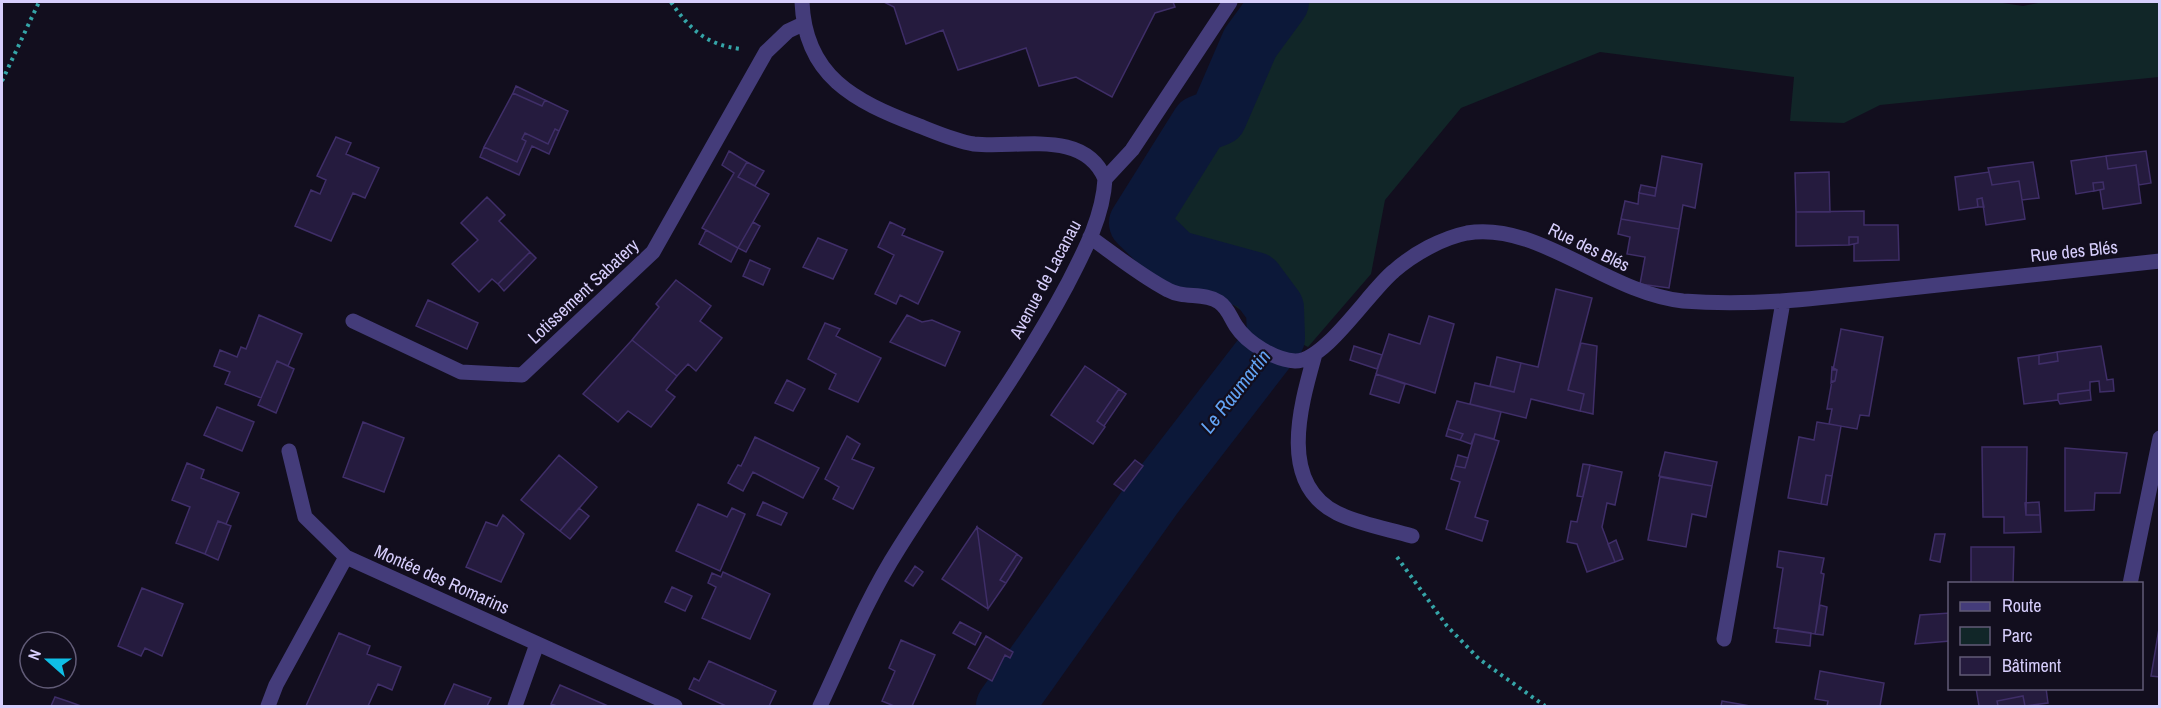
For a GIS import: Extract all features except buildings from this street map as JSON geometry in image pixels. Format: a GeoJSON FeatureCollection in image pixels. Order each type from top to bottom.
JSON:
{"type":"FeatureCollection","features":[{"type":"Feature","properties":{"kind":"street"},"geometry":{"type":"LineString","coordinates":[[802,2],[803,24],[814,56],[824,71],[857,98],[898,118],[970,143],[1070,147],[1093,159],[1105,179],[1132,150],[1230,2]]}},
{"type":"Feature","properties":{"kind":"street","name":"Lotissement Sabatery"},"geometry":{"type":"LineString","coordinates":[[353,321],[461,372],[522,375],[653,252],[766,52],[788,31],[803,24]]}},
{"type":"Feature","properties":{"kind":"street","name":"Avenue de Lacanau"},"geometry":{"type":"LineString","coordinates":[[820,706],[882,577],[1022,363],[1055,307],[1099,216],[1105,179]]}},
{"type":"Feature","properties":{"kind":"street","name":"Rue des Blés"},"geometry":{"type":"LineString","coordinates":[[1315,354],[1393,271],[1438,243],[1464,234],[1484,231],[1527,238],[1620,285],[1654,296],[1683,300],[1783,302],[2160,261]]}},
{"type":"Feature","properties":{"kind":"street"},"geometry":{"type":"LineString","coordinates":[[1090,237],[1168,290],[1205,296],[1221,303],[1238,330],[1255,345],[1285,359],[1300,360],[1315,354]]}},
{"type":"Feature","properties":{"kind":"street"},"geometry":{"type":"LineString","coordinates":[[1724,639],[1783,302]]}},
{"type":"Feature","properties":{"kind":"street"},"geometry":{"type":"LineString","coordinates":[[1315,354],[1300,412],[1298,432],[1301,473],[1310,491],[1323,504],[1338,513],[1412,536]]}},
{"type":"Feature","properties":{"kind":"street"},"geometry":{"type":"LineString","coordinates":[[2130,582],[2160,438]]}},
{"type":"Feature","properties":{"kind":"street"},"geometry":{"type":"LineString","coordinates":[[289,452],[305,517],[346,557]]}},
{"type":"Feature","properties":{"kind":"street","name":"Montée des Romarins"},"geometry":{"type":"LineString","coordinates":[[268,706],[276,685],[346,557],[675,706]]}},
{"type":"Feature","properties":{"kind":"street"},"geometry":{"type":"LineString","coordinates":[[515,706],[537,644]]}},
{"type":"Feature","properties":{"kind":"path"},"geometry":{"type":"LineString","coordinates":[[2,81],[39,2]]}},
{"type":"Feature","properties":{"kind":"path"},"geometry":{"type":"LineString","coordinates":[[671,2],[688,26],[720,47],[766,52]]}},
{"type":"Feature","properties":{"kind":"path"},"geometry":{"type":"LineString","coordinates":[[1374,524],[1447,626],[1479,659],[1545,706]]}},
{"type":"Feature","properties":{"kind":"green space"},"geometry":{"type":"Polygon","coordinates":[[[1261,2],[1996,2],[2023,6],[2043,2],[2159,2],[2159,77],[1880,105],[1844,123],[1790,121],[1794,77],[1600,52],[1461,108],[1385,200],[1371,274],[1308,347],[1254,320],[1117,219],[1261,2]]]}},
{"type":"Feature","properties":{"kind":"waterway","name":"Le Raumartin"},"geometry":{"type":"LineString","coordinates":[[1005,706],[1154,496],[1276,338],[1275,308],[1255,281],[1175,259],[1138,223],[1200,124],[1218,117],[1250,43],[1280,2]]}}]}
